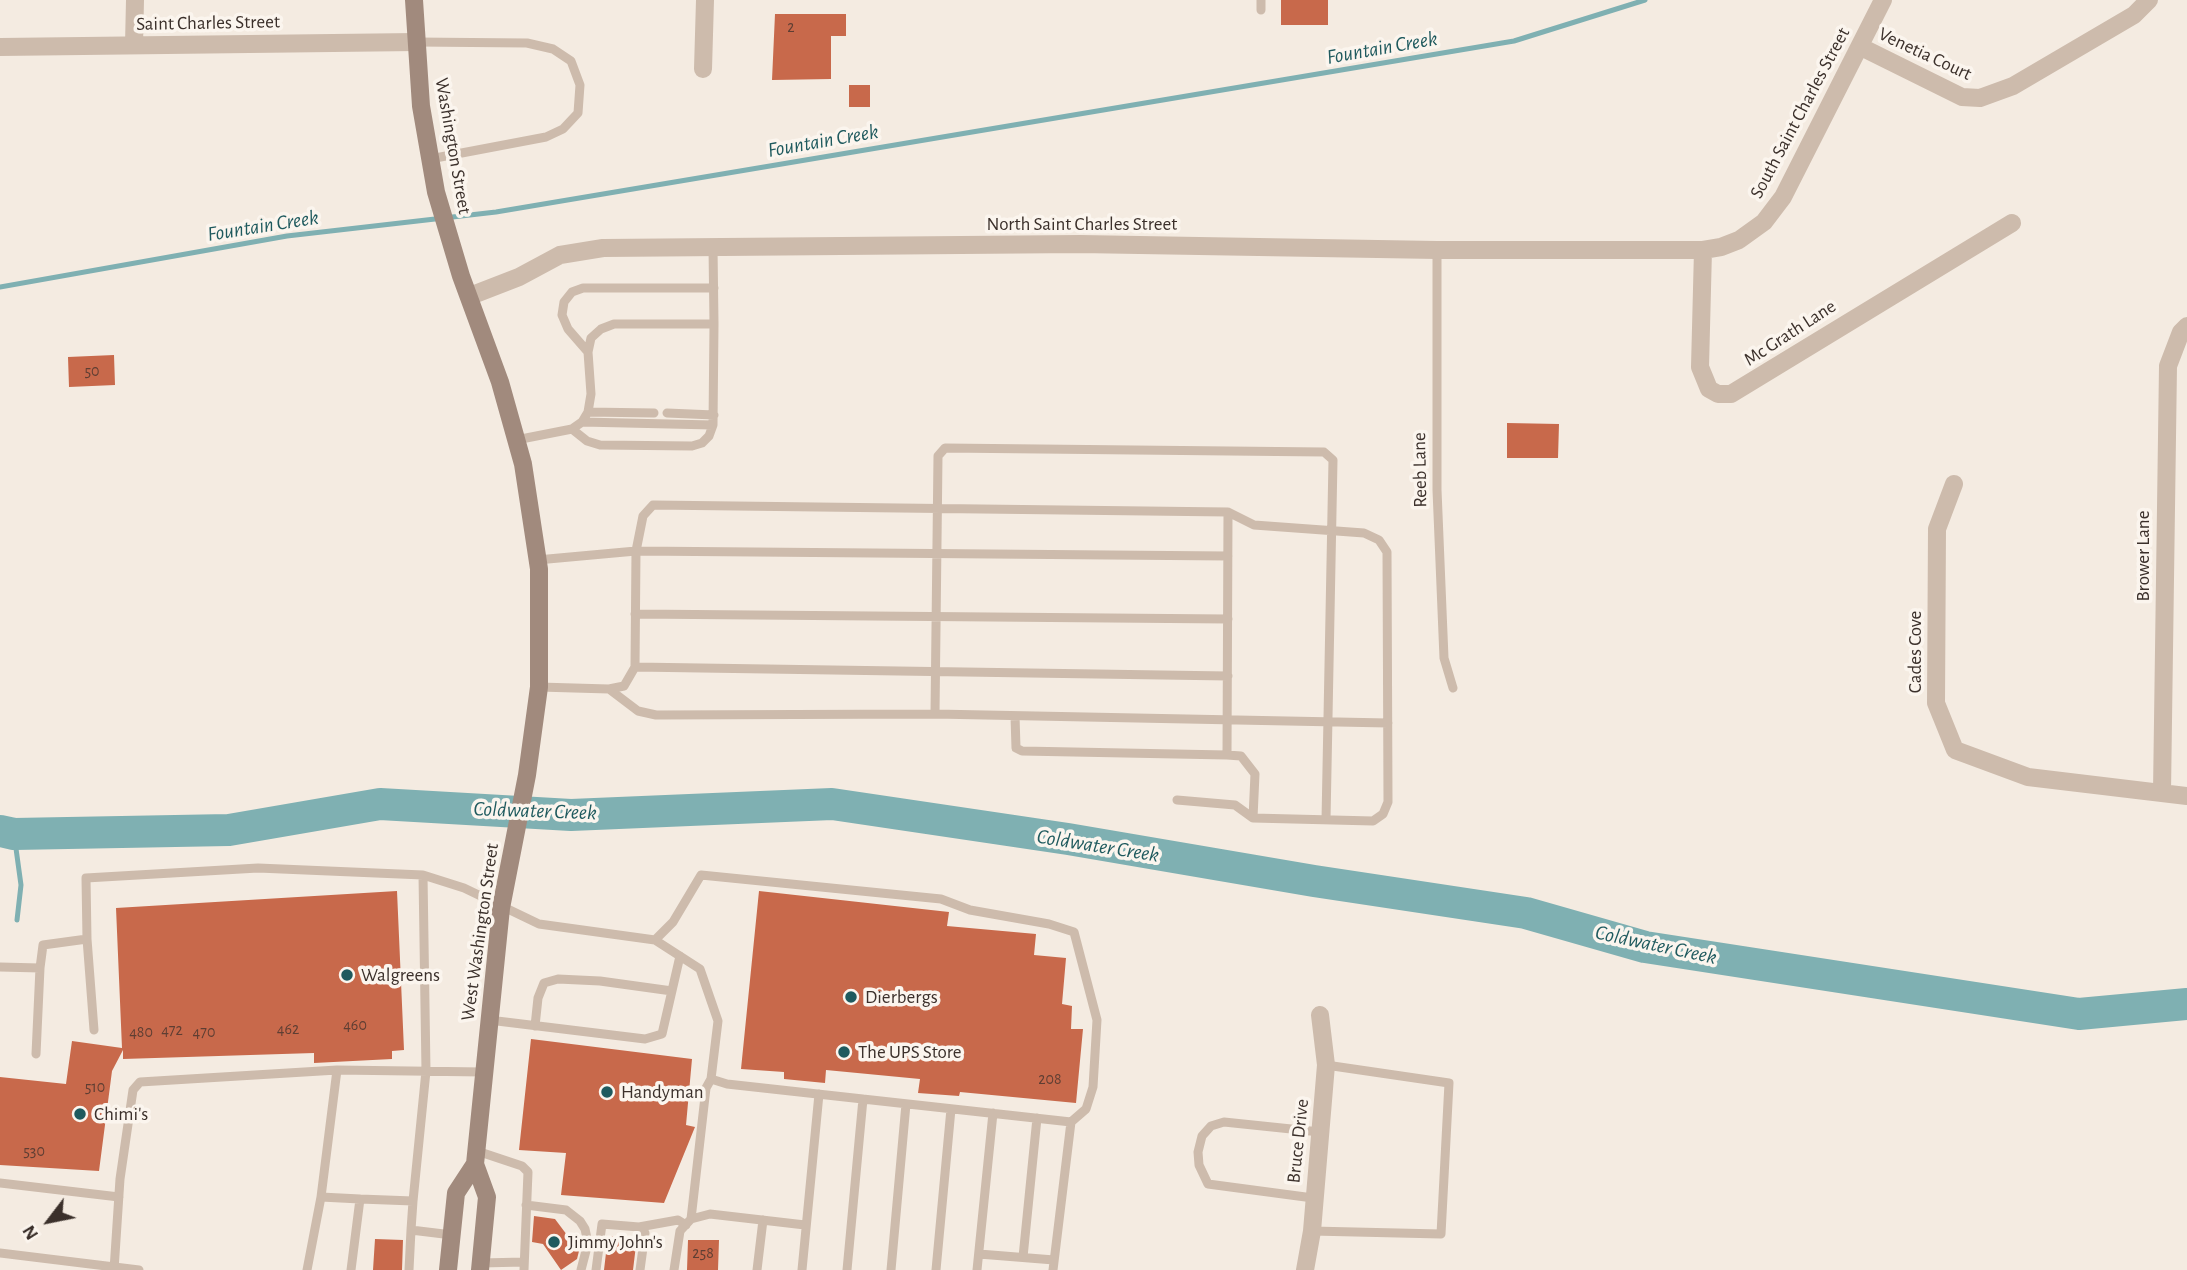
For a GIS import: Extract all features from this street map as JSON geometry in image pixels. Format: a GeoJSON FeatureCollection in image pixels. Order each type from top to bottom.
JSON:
{"type":"FeatureCollection","features":[{"type":"Feature","properties":{"kind":"main road","name":"Washington Street"},"geometry":{"type":"LineString","coordinates":[[414,0],[421,106],[436,192],[461,276],[470,296]]}},
{"type":"Feature","properties":{"kind":"main road","name":"West Washington Street"},"geometry":{"type":"LineString","coordinates":[[470,296],[500,382],[533,516],[541,649],[539,687],[527,775],[501,908],[483,1072],[476,1158],[487,1197],[480,1266]]}},
{"type":"Feature","properties":{"kind":"main road","name":"West Washington Street"},"geometry":{"type":"LineString","coordinates":[[448,1270],[456,1193],[476,1158]]}},
{"type":"Feature","properties":{"kind":"street"},"geometry":{"type":"LineString","coordinates":[[134,45],[135,0]]}},
{"type":"Feature","properties":{"kind":"street"},"geometry":{"type":"LineString","coordinates":[[703,69],[705,0]]}},
{"type":"Feature","properties":{"kind":"street","name":"South Saint Charles Street"},"geometry":{"type":"LineString","coordinates":[[1703,250],[1739,240],[1764,222],[1777,205],[1883,0]]}},
{"type":"Feature","properties":{"kind":"street","name":"Venetia Court"},"geometry":{"type":"LineString","coordinates":[[1861,47],[1962,97],[1980,98],[2013,86],[2134,15],[2149,0]]}},
{"type":"Feature","properties":{"kind":"street","name":"Saint Charles Street"},"geometry":{"type":"LineString","coordinates":[[0,47],[416,42]]}},
{"type":"Feature","properties":{"kind":"street","name":"Mc Grath Lane"},"geometry":{"type":"LineString","coordinates":[[1703,250],[1700,367],[1709,389],[1718,394],[1731,394],[2012,223]]}},
{"type":"Feature","properties":{"kind":"street","name":"North Saint Charles Street"},"geometry":{"type":"LineString","coordinates":[[470,296],[519,276],[560,255],[603,248],[1080,244],[1437,250],[1703,250]]}},
{"type":"Feature","properties":{"kind":"street","name":"Brower Lane"},"geometry":{"type":"LineString","coordinates":[[2162,792],[2168,366],[2181,332],[2187,326]]}},
{"type":"Feature","properties":{"kind":"street","name":"Cades Cove"},"geometry":{"type":"LineString","coordinates":[[1954,484],[1937,529],[1936,703],[1955,750],[2028,776],[2187,796]]}},
{"type":"Feature","properties":{"kind":"street","name":"Bruce Drive"},"geometry":{"type":"LineString","coordinates":[[1305,1270],[1312,1231],[1326,1065],[1320,1015]]}},
{"type":"Feature","properties":{"kind":"lane"},"geometry":{"type":"LineString","coordinates":[[416,42],[527,43],[553,48],[571,61],[580,85],[578,113],[564,130],[546,137],[430,159]]}},
{"type":"Feature","properties":{"kind":"lane"},"geometry":{"type":"LineString","coordinates":[[572,429],[587,441],[600,445],[692,446],[702,443],[709,436],[713,420],[713,247]]}},
{"type":"Feature","properties":{"kind":"lane","name":"Reeb Lane"},"geometry":{"type":"LineString","coordinates":[[1437,250],[1437,490],[1444,658],[1453,688]]}},
{"type":"Feature","properties":{"kind":"lane"},"geometry":{"type":"LineString","coordinates":[[588,352],[568,329],[562,315],[564,302],[572,292],[583,288],[714,288]]}},
{"type":"Feature","properties":{"kind":"lane"},"geometry":{"type":"LineString","coordinates":[[516,440],[572,429],[582,422],[588,412],[591,394],[588,352],[591,338],[601,328],[614,324],[714,324]]}},
{"type":"Feature","properties":{"kind":"lane"},"geometry":{"type":"LineString","coordinates":[[588,412],[654,413]]}},
{"type":"Feature","properties":{"kind":"lane"},"geometry":{"type":"LineString","coordinates":[[667,413],[713,420]]}},
{"type":"Feature","properties":{"kind":"lane"},"geometry":{"type":"LineString","coordinates":[[582,422],[713,420]]}},
{"type":"Feature","properties":{"kind":"lane"},"geometry":{"type":"LineString","coordinates":[[935,714],[938,456],[945,448],[1324,452],[1333,460],[1325,820]]}},
{"type":"Feature","properties":{"kind":"lane"},"geometry":{"type":"LineString","coordinates":[[539,687],[609,689],[624,686],[635,667],[636,551],[643,516],[653,505],[1228,512],[1254,525],[1364,533],[1379,540],[1387,552],[1388,802],[1383,814],[1373,821],[1254,818],[1235,805],[1177,800]]}},
{"type":"Feature","properties":{"kind":"lane"},"geometry":{"type":"LineString","coordinates":[[1227,755],[1228,512]]}},
{"type":"Feature","properties":{"kind":"lane"},"geometry":{"type":"LineString","coordinates":[[537,560],[636,551],[1228,555]]}},
{"type":"Feature","properties":{"kind":"lane"},"geometry":{"type":"LineString","coordinates":[[635,614],[1228,619]]}},
{"type":"Feature","properties":{"kind":"lane"},"geometry":{"type":"LineString","coordinates":[[635,667],[1228,676]]}},
{"type":"Feature","properties":{"kind":"lane"},"geometry":{"type":"LineString","coordinates":[[609,689],[638,711],[656,715],[935,714],[1388,723]]}},
{"type":"Feature","properties":{"kind":"lane"},"geometry":{"type":"LineString","coordinates":[[1015,716],[1016,748],[1022,751],[1241,756],[1255,774],[1254,818]]}},
{"type":"Feature","properties":{"kind":"lane"},"geometry":{"type":"LineString","coordinates":[[94,1030],[87,939],[86,878],[258,868],[423,875],[464,888],[539,925],[655,940],[700,969],[719,1021],[712,1079],[706,1088],[688,1222]]}},
{"type":"Feature","properties":{"kind":"lane"},"geometry":{"type":"LineString","coordinates":[[409,1270],[426,1071],[423,875]]}},
{"type":"Feature","properties":{"kind":"lane"},"geometry":{"type":"LineString","coordinates":[[655,940],[673,922],[701,875],[941,899],[970,910],[1049,924],[1074,932],[1097,1020],[1093,1087],[1086,1109],[1071,1122],[1053,1270]]}},
{"type":"Feature","properties":{"kind":"lane"},"geometry":{"type":"LineString","coordinates":[[36,1054],[43,944],[87,939]]}},
{"type":"Feature","properties":{"kind":"lane"},"geometry":{"type":"LineString","coordinates":[[489,1020],[645,1039],[662,1034],[680,956]]}},
{"type":"Feature","properties":{"kind":"lane"},"geometry":{"type":"LineString","coordinates":[[0,967],[40,968]]}},
{"type":"Feature","properties":{"kind":"lane"},"geometry":{"type":"LineString","coordinates":[[535,1026],[538,998],[544,983],[558,979],[600,981],[672,991]]}},
{"type":"Feature","properties":{"kind":"lane"},"geometry":{"type":"LineString","coordinates":[[1312,1231],[1441,1234],[1449,1083],[1326,1065]]}},
{"type":"Feature","properties":{"kind":"lane"},"geometry":{"type":"LineString","coordinates":[[307,1270],[321,1198],[337,1070]]}},
{"type":"Feature","properties":{"kind":"lane"},"geometry":{"type":"LineString","coordinates":[[114,1269],[119,1197],[132,1090],[140,1082],[337,1070],[483,1072]]}},
{"type":"Feature","properties":{"kind":"lane"},"geometry":{"type":"LineString","coordinates":[[712,1079],[727,1084],[1071,1122]]}},
{"type":"Feature","properties":{"kind":"lane"},"geometry":{"type":"LineString","coordinates":[[802,1270],[819,1094]]}},
{"type":"Feature","properties":{"kind":"lane"},"geometry":{"type":"LineString","coordinates":[[847,1270],[863,1099]]}},
{"type":"Feature","properties":{"kind":"lane"},"geometry":{"type":"LineString","coordinates":[[891,1270],[906,1104]]}},
{"type":"Feature","properties":{"kind":"lane"},"geometry":{"type":"LineString","coordinates":[[936,1270],[951,1109]]}},
{"type":"Feature","properties":{"kind":"lane"},"geometry":{"type":"LineString","coordinates":[[977,1270],[993,1113]]}},
{"type":"Feature","properties":{"kind":"lane"},"geometry":{"type":"LineString","coordinates":[[1023,1257],[1037,1118]]}},
{"type":"Feature","properties":{"kind":"lane"},"geometry":{"type":"LineString","coordinates":[[1313,1198],[1208,1184],[1199,1165],[1198,1152],[1202,1136],[1210,1126],[1224,1122],[1320,1132]]}},
{"type":"Feature","properties":{"kind":"lane"},"geometry":{"type":"LineString","coordinates":[[476,1158],[522,1166],[528,1172],[524,1266],[480,1266]]}},
{"type":"Feature","properties":{"kind":"lane"},"geometry":{"type":"LineString","coordinates":[[0,1183],[119,1197]]}},
{"type":"Feature","properties":{"kind":"lane"},"geometry":{"type":"LineString","coordinates":[[321,1198],[413,1201]]}},
{"type":"Feature","properties":{"kind":"lane"},"geometry":{"type":"LineString","coordinates":[[351,1270],[360,1199]]}},
{"type":"Feature","properties":{"kind":"lane"},"geometry":{"type":"LineString","coordinates":[[526,1205],[566,1210],[580,1221],[588,1243],[581,1270]]}},
{"type":"Feature","properties":{"kind":"lane"},"geometry":{"type":"LineString","coordinates":[[674,1270],[680,1231],[688,1222],[710,1214],[805,1225]]}},
{"type":"Feature","properties":{"kind":"lane"},"geometry":{"type":"LineString","coordinates":[[596,1270],[602,1224],[639,1227],[678,1220],[688,1222]]}},
{"type":"Feature","properties":{"kind":"lane"},"geometry":{"type":"LineString","coordinates":[[757,1270],[763,1220]]}},
{"type":"Feature","properties":{"kind":"lane"},"geometry":{"type":"LineString","coordinates":[[639,1227],[645,1233],[640,1270]]}},
{"type":"Feature","properties":{"kind":"lane"},"geometry":{"type":"LineString","coordinates":[[411,1230],[452,1235]]}},
{"type":"Feature","properties":{"kind":"lane"},"geometry":{"type":"LineString","coordinates":[[0,1254],[139,1270]]}},
{"type":"Feature","properties":{"kind":"lane"},"geometry":{"type":"LineString","coordinates":[[979,1254],[1054,1259]]}},
{"type":"Feature","properties":{"kind":"building"},"geometry":{"type":"Polygon","coordinates":[[[1281,0],[1328,0],[1328,25],[1281,25],[1281,0]]]}},
{"type":"Feature","properties":{"kind":"building"},"geometry":{"type":"Polygon","coordinates":[[[775,14],[846,14],[846,36],[831,36],[831,79],[772,80],[775,14]]]}},
{"type":"Feature","properties":{"kind":"building"},"geometry":{"type":"Polygon","coordinates":[[[849,85],[870,85],[870,107],[849,107],[849,85]]]}},
{"type":"Feature","properties":{"kind":"building"},"geometry":{"type":"Polygon","coordinates":[[[114,355],[115,385],[69,387],[68,357],[114,355]]]}},
{"type":"Feature","properties":{"kind":"building"},"geometry":{"type":"Polygon","coordinates":[[[1507,423],[1559,424],[1558,458],[1507,458],[1507,423]]]}},
{"type":"Feature","properties":{"kind":"building"},"geometry":{"type":"Polygon","coordinates":[[[397,891],[404,1050],[392,1051],[392,1059],[314,1063],[314,1053],[123,1059],[123,1050],[112,1071],[99,1171],[0,1165],[0,1077],[66,1084],[72,1041],[122,1048],[116,908],[397,891]]]}},
{"type":"Feature","properties":{"kind":"building"},"geometry":{"type":"Polygon","coordinates":[[[759,891],[949,912],[947,926],[1036,934],[1034,955],[1066,958],[1062,1004],[1072,1006],[1071,1029],[1083,1029],[1076,1103],[960,1092],[959,1096],[918,1093],[920,1079],[826,1070],[825,1083],[784,1079],[784,1072],[741,1069],[759,891]]]}},
{"type":"Feature","properties":{"kind":"building","name":"Handyman"},"geometry":{"type":"Polygon","coordinates":[[[531,1039],[692,1059],[686,1125],[695,1127],[664,1203],[561,1195],[566,1153],[519,1150],[531,1039]]]}},
{"type":"Feature","properties":{"kind":"building","name":"Jimmy John's"},"geometry":{"type":"Polygon","coordinates":[[[534,1216],[555,1219],[579,1251],[577,1259],[561,1270],[543,1244],[532,1242],[534,1216]]]}},
{"type":"Feature","properties":{"kind":"building"},"geometry":{"type":"Polygon","coordinates":[[[608,1236],[637,1237],[633,1270],[604,1270],[608,1236]]]}},
{"type":"Feature","properties":{"kind":"building"},"geometry":{"type":"Polygon","coordinates":[[[375,1239],[403,1240],[402,1270],[373,1270],[375,1239]]]}},
{"type":"Feature","properties":{"kind":"building"},"geometry":{"type":"Polygon","coordinates":[[[688,1240],[719,1240],[718,1270],[687,1270],[688,1240]]]}},
{"type":"Feature","properties":{"kind":"waterway","name":"Fountain Creek"},"geometry":{"type":"LineString","coordinates":[[0,287],[287,236],[496,212],[1514,41],[1645,0]]}},
{"type":"Feature","properties":{"kind":"waterway","name":"Coldwater Creek"},"geometry":{"type":"LineString","coordinates":[[0,831],[14,834],[229,830],[380,804],[571,815],[832,804],[1526,913],[1645,947],[2079,1014],[2187,1004]]}},
{"type":"Feature","properties":{"kind":"waterway"},"geometry":{"type":"LineString","coordinates":[[14,834],[21,885],[17,920]]}},
{"type":"Feature","properties":{"kind":"place","name":"Walgreens"},"geometry":{"type":"Point","coordinates":[347,975]}},
{"type":"Feature","properties":{"kind":"place","name":"Dierbergs"},"geometry":{"type":"Point","coordinates":[851,997]}},
{"type":"Feature","properties":{"kind":"place","name":"The UPS Store"},"geometry":{"type":"Point","coordinates":[844,1052]}},
{"type":"Feature","properties":{"kind":"place","name":"Handyman"},"geometry":{"type":"Point","coordinates":[607,1092]}},
{"type":"Feature","properties":{"kind":"place","name":"Chimi's"},"geometry":{"type":"Point","coordinates":[80,1114]}},
{"type":"Feature","properties":{"kind":"place","name":"Jimmy John's"},"geometry":{"type":"Point","coordinates":[554,1242]}}]}
